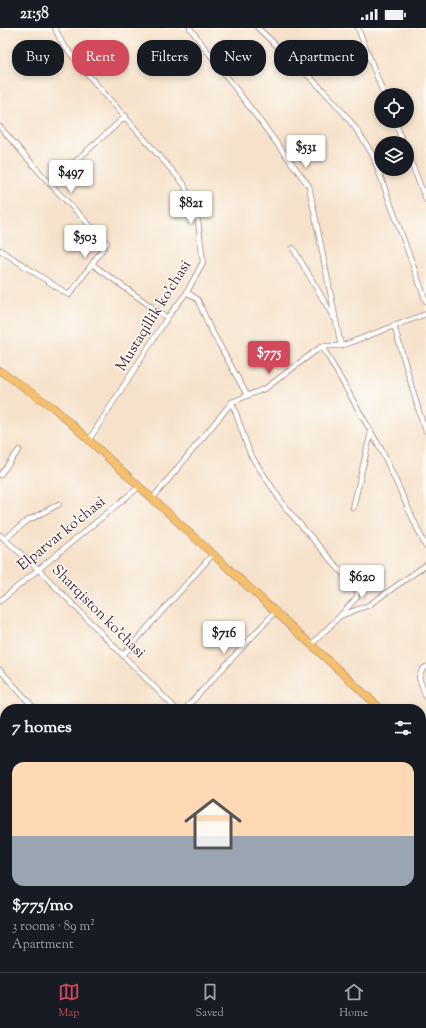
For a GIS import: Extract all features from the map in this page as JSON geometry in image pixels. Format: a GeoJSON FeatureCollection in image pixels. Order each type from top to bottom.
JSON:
{"type":"FeatureCollection","features":[{"type":"Feature","properties":{"kind":"main road"},"geometry":{"type":"LineString","coordinates":[[0,371],[54,408],[376,704]]}},
{"type":"Feature","properties":{"kind":"street","name":"Mustaqillik ko'chasi"},"geometry":{"type":"LineString","coordinates":[[54,28],[62,43],[95,83],[126,116],[184,184],[198,221],[203,262],[187,292],[167,318],[89,440]]}},
{"type":"Feature","properties":{"kind":"street"},"geometry":{"type":"LineString","coordinates":[[190,28],[309,186],[341,346]]}},
{"type":"Feature","properties":{"kind":"street"},"geometry":{"type":"LineString","coordinates":[[258,28],[334,101],[361,133],[373,156],[426,301]]}},
{"type":"Feature","properties":{"kind":"street"},"geometry":{"type":"LineString","coordinates":[[358,28],[381,88]]}},
{"type":"Feature","properties":{"kind":"street"},"geometry":{"type":"LineString","coordinates":[[50,184],[126,116]]}},
{"type":"Feature","properties":{"kind":"street"},"geometry":{"type":"LineString","coordinates":[[0,127],[50,184],[107,243],[69,295],[1,253]]}},
{"type":"Feature","properties":{"kind":"street"},"geometry":{"type":"LineString","coordinates":[[414,170],[426,200]]}},
{"type":"Feature","properties":{"kind":"street"},"geometry":{"type":"LineString","coordinates":[[293,248],[336,321]]}},
{"type":"Feature","properties":{"kind":"street"},"geometry":{"type":"LineString","coordinates":[[92,264],[167,318]]}},
{"type":"Feature","properties":{"kind":"street"},"geometry":{"type":"LineString","coordinates":[[187,292],[198,300],[209,326],[247,395]]}},
{"type":"Feature","properties":{"kind":"street"},"geometry":{"type":"LineString","coordinates":[[153,498],[232,402],[266,388],[322,346],[341,346],[426,314]]}},
{"type":"Feature","properties":{"kind":"street"},"geometry":{"type":"LineString","coordinates":[[394,325],[426,431]]}},
{"type":"Feature","properties":{"kind":"street"},"geometry":{"type":"LineString","coordinates":[[322,346],[382,451],[426,547]]}},
{"type":"Feature","properties":{"kind":"street"},"geometry":{"type":"LineString","coordinates":[[232,402],[250,454],[285,507],[357,590],[357,597],[311,645]]}},
{"type":"Feature","properties":{"kind":"street"},"geometry":{"type":"LineString","coordinates":[[353,508],[371,432]]}},
{"type":"Feature","properties":{"kind":"street"},"geometry":{"type":"LineString","coordinates":[[0,475],[19,450]]}},
{"type":"Feature","properties":{"kind":"street","name":"Elparvar ko'chasi"},"geometry":{"type":"LineString","coordinates":[[0,601],[140,486]]}},
{"type":"Feature","properties":{"kind":"street"},"geometry":{"type":"LineString","coordinates":[[5,539],[27,521],[59,504]]}},
{"type":"Feature","properties":{"kind":"street","name":"Sharqiston ko'chasi"},"geometry":{"type":"LineString","coordinates":[[0,535],[38,569],[171,704]]}},
{"type":"Feature","properties":{"kind":"street"},"geometry":{"type":"LineString","coordinates":[[123,655],[213,554]]}},
{"type":"Feature","properties":{"kind":"street"},"geometry":{"type":"LineString","coordinates":[[340,616],[369,605],[426,565]]}},
{"type":"Feature","properties":{"kind":"street"},"geometry":{"type":"LineString","coordinates":[[190,704],[275,612]]}},
{"type":"Feature","properties":{"kind":"street"},"geometry":{"type":"LineString","coordinates":[[426,667],[422,670],[419,678],[426,697]]}},
{"type":"Feature","properties":{"kind":"street"},"geometry":{"type":"LineString","coordinates":[[0,670],[31,704]]}}]}
